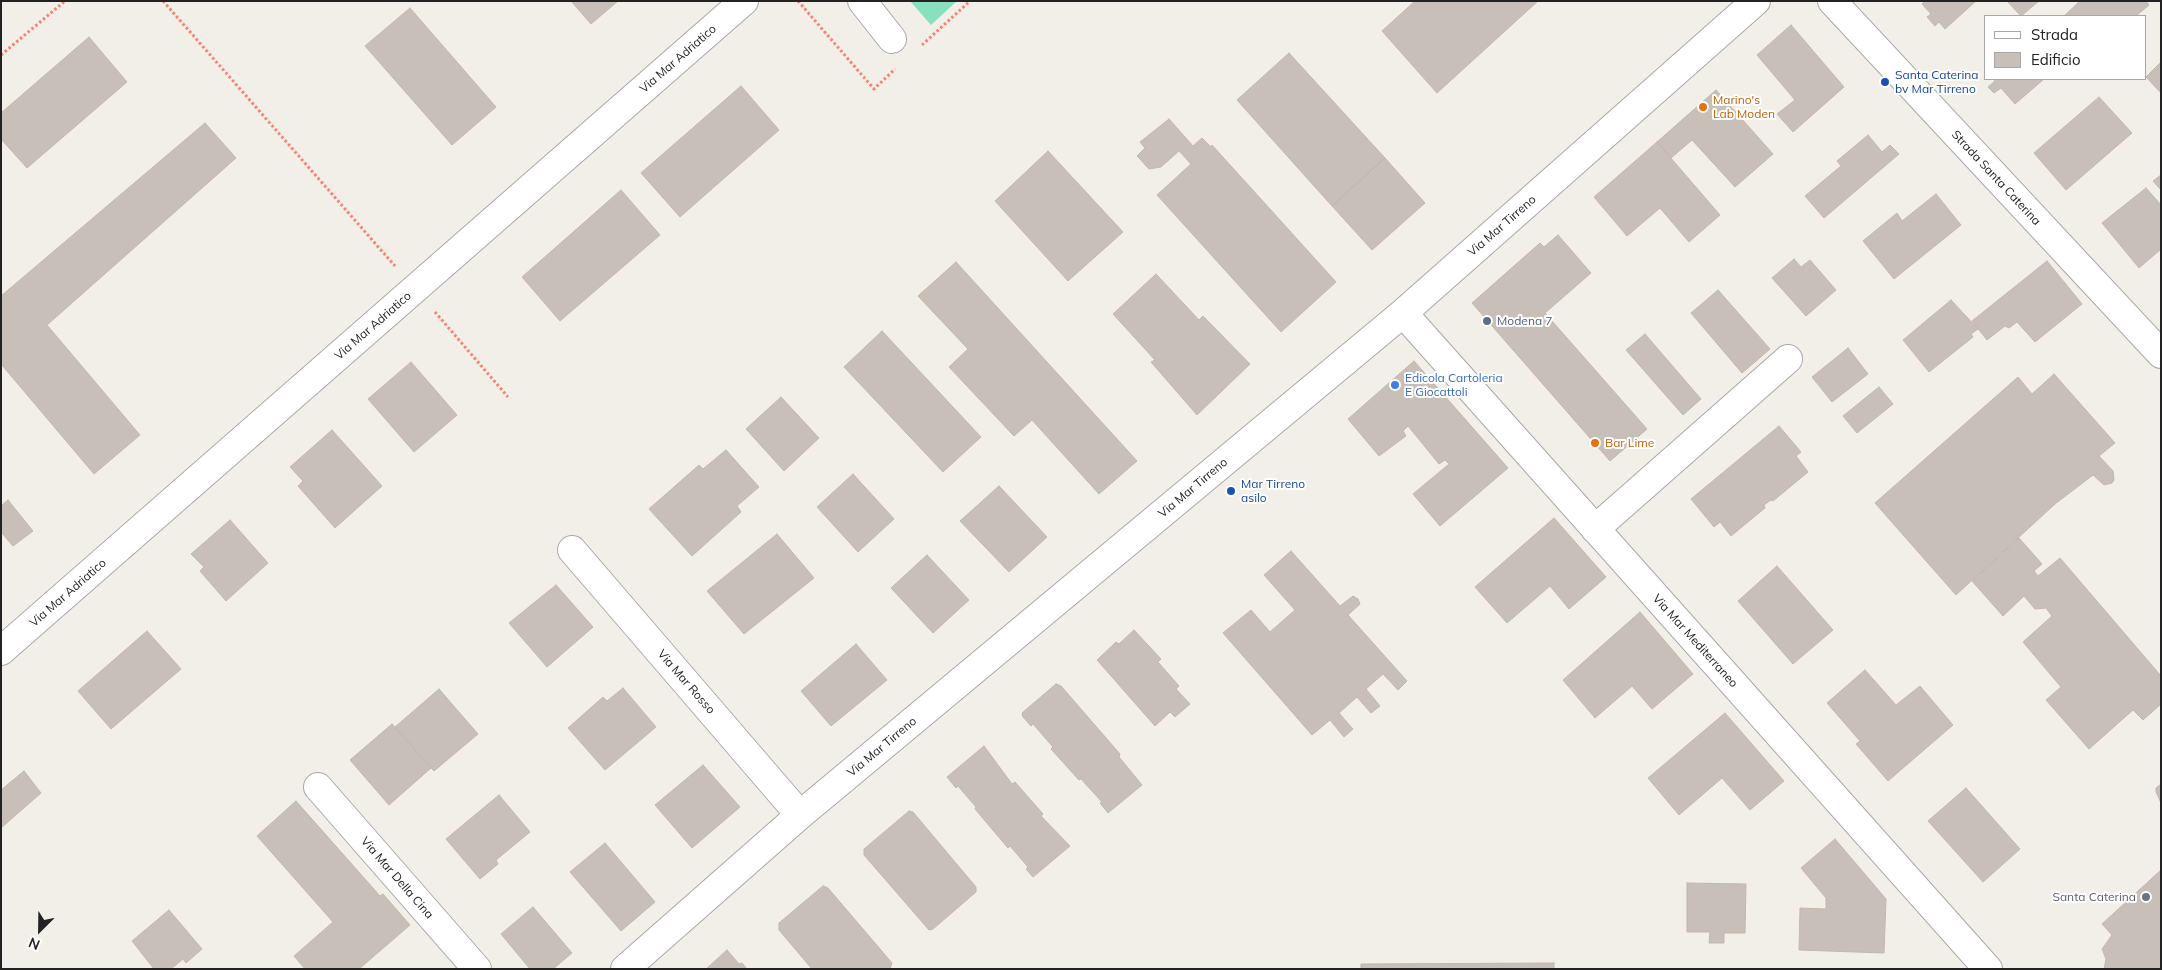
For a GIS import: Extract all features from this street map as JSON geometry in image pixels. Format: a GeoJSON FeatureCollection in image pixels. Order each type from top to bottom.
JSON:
{"type":"FeatureCollection","features":[{"type":"Feature","properties":{"kind":"street","name":"Via Mar Adriatico"},"geometry":{"type":"LineString","coordinates":[[1,651],[744,1]]}},
{"type":"Feature","properties":{"kind":"street"},"geometry":{"type":"LineString","coordinates":[[862,1],[892,39]]}},
{"type":"Feature","properties":{"kind":"street","name":"Via Mar Tirreno"},"geometry":{"type":"LineString","coordinates":[[625,969],[800,814],[1403,313],[1756,1]]}},
{"type":"Feature","properties":{"kind":"street","name":"Strada Santa Caterina"},"geometry":{"type":"LineString","coordinates":[[1832,1],[2161,354]]}},
{"type":"Feature","properties":{"kind":"street","name":"Via Mar Mediterraneo"},"geometry":{"type":"LineString","coordinates":[[1403,313],[1984,968]]}},
{"type":"Feature","properties":{"kind":"street"},"geometry":{"type":"LineString","coordinates":[[1595,529],[1788,359]]}},
{"type":"Feature","properties":{"kind":"street","name":"Via Mar Rosso"},"geometry":{"type":"LineString","coordinates":[[572,550],[800,814]]}},
{"type":"Feature","properties":{"kind":"street","name":"Via Mar Della Cina"},"geometry":{"type":"LineString","coordinates":[[318,787],[476,969]]}},
{"type":"Feature","properties":{"kind":"path"},"geometry":{"type":"LineString","coordinates":[[1,55],[65,1]]}},
{"type":"Feature","properties":{"kind":"path"},"geometry":{"type":"LineString","coordinates":[[163,1],[508,397]]}},
{"type":"Feature","properties":{"kind":"path"},"geometry":{"type":"LineString","coordinates":[[798,1],[874,89]]}},
{"type":"Feature","properties":{"kind":"green space"},"geometry":{"type":"Polygon","coordinates":[[[910,1],[957,1],[931,25],[910,1]]]}},
{"type":"Feature","properties":{"kind":"building"},"geometry":{"type":"Polygon","coordinates":[[[571,1],[618,1],[591,24],[571,1]]]}},
{"type":"Feature","properties":{"kind":"building"},"geometry":{"type":"Polygon","coordinates":[[[1415,1],[1538,1],[1437,93],[1382,31],[1415,1]]]}},
{"type":"Feature","properties":{"kind":"building"},"geometry":{"type":"Polygon","coordinates":[[[1925,1],[1976,1],[1945,29],[1939,22],[1935,26],[1927,17],[1931,14],[1922,4],[1925,1]]]}},
{"type":"Feature","properties":{"kind":"building"},"geometry":{"type":"Polygon","coordinates":[[[2007,1],[2039,1],[2022,15],[2007,1]]]}},
{"type":"Feature","properties":{"kind":"building"},"geometry":{"type":"Polygon","coordinates":[[[2080,1],[2146,1],[2149,5],[2137,15],[2065,15],[2080,1]]]}},
{"type":"Feature","properties":{"kind":"building"},"geometry":{"type":"Polygon","coordinates":[[[410,8],[496,107],[452,145],[365,46],[410,8]]]}},
{"type":"Feature","properties":{"kind":"building"},"geometry":{"type":"Polygon","coordinates":[[[1791,25],[1844,87],[1793,132],[1777,114],[1795,100],[1757,55],[1791,25]]]}},
{"type":"Feature","properties":{"kind":"building"},"geometry":{"type":"Polygon","coordinates":[[[89,37],[127,82],[27,168],[1,139],[1,113],[89,37]]]}},
{"type":"Feature","properties":{"kind":"building"},"geometry":{"type":"Polygon","coordinates":[[[1289,53],[1385,158],[1332,206],[1237,100],[1289,53]]]}},
{"type":"Feature","properties":{"kind":"building"},"geometry":{"type":"Polygon","coordinates":[[[2161,62],[2161,93],[2147,78],[2161,62]]]}},
{"type":"Feature","properties":{"kind":"building"},"geometry":{"type":"Polygon","coordinates":[[[2043,80],[2015,104],[2001,88],[1994,93],[1988,87],[1995,81],[2043,80]]]}},
{"type":"Feature","properties":{"kind":"building"},"geometry":{"type":"Polygon","coordinates":[[[741,86],[779,130],[680,217],[641,173],[741,86]]]}},
{"type":"Feature","properties":{"kind":"building"},"geometry":{"type":"Polygon","coordinates":[[[1716,90],[1773,154],[1735,187],[1692,140],[1671,158],[1657,142],[1716,90]]]}},
{"type":"Feature","properties":{"kind":"building"},"geometry":{"type":"Polygon","coordinates":[[[2099,97],[2132,133],[2066,190],[2034,153],[2099,97]]]}},
{"type":"Feature","properties":{"kind":"building"},"geometry":{"type":"Polygon","coordinates":[[[1169,119],[1193,146],[1202,138],[1211,147],[1212,145],[1336,282],[1281,332],[1157,195],[1191,164],[1179,151],[1161,167],[1149,169],[1137,156],[1145,148],[1140,142],[1169,119]]]}},
{"type":"Feature","properties":{"kind":"building"},"geometry":{"type":"Polygon","coordinates":[[[205,123],[236,158],[47,325],[140,435],[94,474],[1,364],[1,296],[205,123]]]}},
{"type":"Feature","properties":{"kind":"building"},"geometry":{"type":"Polygon","coordinates":[[[1868,135],[1882,152],[1890,145],[1899,154],[1824,218],[1805,196],[1841,166],[1837,161],[1868,135]]]}},
{"type":"Feature","properties":{"kind":"building"},"geometry":{"type":"Polygon","coordinates":[[[1657,142],[1720,215],[1689,242],[1660,208],[1627,236],[1594,197],[1657,142]]]}},
{"type":"Feature","properties":{"kind":"building"},"geometry":{"type":"Polygon","coordinates":[[[1048,151],[1123,232],[1068,281],[995,201],[1048,151]]]}},
{"type":"Feature","properties":{"kind":"building"},"geometry":{"type":"Polygon","coordinates":[[[1385,158],[1425,203],[1372,250],[1332,206],[1385,158]]]}},
{"type":"Feature","properties":{"kind":"building"},"geometry":{"type":"Polygon","coordinates":[[[2161,175],[2161,190],[2153,181],[2161,175]]]}},
{"type":"Feature","properties":{"kind":"building"},"geometry":{"type":"Polygon","coordinates":[[[2146,188],[2161,205],[2161,249],[2139,268],[2102,223],[2146,188]]]}},
{"type":"Feature","properties":{"kind":"building"},"geometry":{"type":"Polygon","coordinates":[[[621,190],[660,235],[560,321],[522,277],[621,190]]]}},
{"type":"Feature","properties":{"kind":"building"},"geometry":{"type":"Polygon","coordinates":[[[1936,194],[1961,225],[1894,279],[1863,241],[1897,213],[1902,221],[1936,194]]]}},
{"type":"Feature","properties":{"kind":"building"},"geometry":{"type":"Polygon","coordinates":[[[1558,235],[1591,273],[1545,313],[1647,429],[1610,461],[1472,303],[1540,243],[1544,247],[1558,235]]]}},
{"type":"Feature","properties":{"kind":"building"},"geometry":{"type":"Polygon","coordinates":[[[1794,259],[1801,267],[1810,260],[1836,290],[1806,316],[1772,278],[1794,259]]]}},
{"type":"Feature","properties":{"kind":"building"},"geometry":{"type":"Polygon","coordinates":[[[2047,261],[2082,304],[2035,342],[2017,322],[2009,328],[2005,326],[1987,340],[1972,321],[2047,261]]]}},
{"type":"Feature","properties":{"kind":"building"},"geometry":{"type":"Polygon","coordinates":[[[956,262],[1137,461],[1099,494],[1032,420],[1014,436],[949,367],[968,349],[918,296],[956,262]]]}},
{"type":"Feature","properties":{"kind":"building"},"geometry":{"type":"Polygon","coordinates":[[[1156,274],[1199,320],[1203,316],[1250,364],[1197,415],[1151,362],[1155,360],[1113,314],[1156,274]]]}},
{"type":"Feature","properties":{"kind":"building"},"geometry":{"type":"Polygon","coordinates":[[[1718,290],[1770,349],[1742,373],[1691,313],[1718,290]]]}},
{"type":"Feature","properties":{"kind":"building"},"geometry":{"type":"Polygon","coordinates":[[[1951,300],[1978,329],[1971,334],[1973,337],[1929,372],[1903,340],[1951,300]]]}},
{"type":"Feature","properties":{"kind":"building"},"geometry":{"type":"Polygon","coordinates":[[[882,331],[981,437],[943,472],[844,367],[882,331]]]}},
{"type":"Feature","properties":{"kind":"building"},"geometry":{"type":"Polygon","coordinates":[[[1645,334],[1701,399],[1683,415],[1626,350],[1645,334]]]}},
{"type":"Feature","properties":{"kind":"building"},"geometry":{"type":"Polygon","coordinates":[[[1848,348],[1868,374],[1832,402],[1812,377],[1848,348]]]}},
{"type":"Feature","properties":{"kind":"building"},"geometry":{"type":"Polygon","coordinates":[[[1414,361],[1508,468],[1440,526],[1413,494],[1449,464],[1445,460],[1439,464],[1408,426],[1403,431],[1406,436],[1379,456],[1348,419],[1414,361]]]}},
{"type":"Feature","properties":{"kind":"building"},"geometry":{"type":"Polygon","coordinates":[[[411,362],[457,415],[414,452],[368,399],[411,362]]]}},
{"type":"Feature","properties":{"kind":"building"},"geometry":{"type":"Polygon","coordinates":[[[2054,374],[2115,443],[2099,456],[2113,471],[2114,480],[2112,483],[2104,485],[2093,475],[2055,504],[1956,595],[1875,503],[2018,377],[2032,394],[2054,374]]]}},
{"type":"Feature","properties":{"kind":"building"},"geometry":{"type":"Polygon","coordinates":[[[1879,387],[1893,404],[1857,433],[1843,416],[1879,387]]]}},
{"type":"Feature","properties":{"kind":"building"},"geometry":{"type":"Polygon","coordinates":[[[781,397],[819,438],[784,471],[746,429],[781,397]]]}},
{"type":"Feature","properties":{"kind":"building"},"geometry":{"type":"Polygon","coordinates":[[[1779,426],[1801,452],[1796,456],[1808,472],[1773,501],[1771,500],[1764,505],[1765,508],[1731,536],[1720,522],[1714,527],[1691,499],[1779,426]]]}},
{"type":"Feature","properties":{"kind":"building"},"geometry":{"type":"Polygon","coordinates":[[[332,430],[382,486],[335,528],[298,486],[303,481],[290,467],[332,430]]]}},
{"type":"Feature","properties":{"kind":"building"},"geometry":{"type":"Polygon","coordinates":[[[726,450],[759,487],[737,506],[741,512],[692,556],[649,509],[699,465],[703,469],[726,450]]]}},
{"type":"Feature","properties":{"kind":"building"},"geometry":{"type":"Polygon","coordinates":[[[853,474],[894,519],[858,552],[817,507],[853,474]]]}},
{"type":"Feature","properties":{"kind":"building"},"geometry":{"type":"Polygon","coordinates":[[[999,486],[1047,537],[1009,572],[960,521],[999,486]]]}},
{"type":"Feature","properties":{"kind":"building"},"geometry":{"type":"Polygon","coordinates":[[[8,500],[33,531],[13,546],[1,532],[1,506],[8,500]]]}},
{"type":"Feature","properties":{"kind":"building"},"geometry":{"type":"Polygon","coordinates":[[[1554,518],[1606,577],[1569,609],[1550,586],[1507,623],[1475,587],[1554,518]]]}},
{"type":"Feature","properties":{"kind":"building"},"geometry":{"type":"Polygon","coordinates":[[[230,520],[268,563],[226,601],[200,571],[204,567],[191,554],[230,520]]]}},
{"type":"Feature","properties":{"kind":"building"},"geometry":{"type":"Polygon","coordinates":[[[777,534],[814,578],[744,634],[707,591],[777,534]]]}},
{"type":"Feature","properties":{"kind":"building"},"geometry":{"type":"Polygon","coordinates":[[[2019,538],[2042,564],[2034,571],[2038,576],[2060,558],[2161,676],[2161,704],[2143,720],[2133,710],[2089,749],[2046,700],[2061,687],[2023,642],[2052,616],[2046,608],[2035,609],[2024,596],[2003,616],[1972,581],[2019,538]]]}},
{"type":"Feature","properties":{"kind":"building"},"geometry":{"type":"Polygon","coordinates":[[[1291,551],[1340,606],[1353,596],[1358,599],[1360,604],[1348,615],[1407,681],[1398,690],[1383,674],[1366,689],[1380,706],[1371,713],[1357,697],[1339,713],[1353,729],[1344,737],[1330,720],[1312,735],[1223,633],[1251,610],[1270,632],[1295,610],[1264,575],[1291,551]]]}},
{"type":"Feature","properties":{"kind":"building"},"geometry":{"type":"Polygon","coordinates":[[[927,555],[969,600],[933,633],[891,588],[927,555]]]}},
{"type":"Feature","properties":{"kind":"building"},"geometry":{"type":"Polygon","coordinates":[[[1777,566],[1833,630],[1793,664],[1738,601],[1777,566]]]}},
{"type":"Feature","properties":{"kind":"building"},"geometry":{"type":"Polygon","coordinates":[[[556,585],[593,627],[547,667],[509,623],[556,585]]]}},
{"type":"Feature","properties":{"kind":"building"},"geometry":{"type":"Polygon","coordinates":[[[1640,612],[1693,674],[1652,709],[1632,686],[1595,718],[1563,680],[1640,612]]]}},
{"type":"Feature","properties":{"kind":"building"},"geometry":{"type":"Polygon","coordinates":[[[1134,630],[1161,659],[1158,662],[1179,686],[1176,689],[1190,704],[1175,717],[1170,712],[1155,726],[1097,660],[1116,642],[1119,644],[1134,630]]]}},
{"type":"Feature","properties":{"kind":"building"},"geometry":{"type":"Polygon","coordinates":[[[147,631],[181,669],[111,729],[78,691],[147,631]]]}},
{"type":"Feature","properties":{"kind":"building"},"geometry":{"type":"Polygon","coordinates":[[[856,644],[887,680],[831,726],[801,691],[856,644]]]}},
{"type":"Feature","properties":{"kind":"building"},"geometry":{"type":"Polygon","coordinates":[[[1865,670],[1896,705],[1920,686],[1953,725],[1888,781],[1856,744],[1860,741],[1827,703],[1865,670]]]}},
{"type":"Feature","properties":{"kind":"building"},"geometry":{"type":"Polygon","coordinates":[[[1056,684],[1061,686],[1120,754],[1119,757],[1142,785],[1108,813],[1100,803],[1102,802],[1051,749],[1053,747],[1033,724],[1031,726],[1023,717],[1022,713],[1056,684]]]}},
{"type":"Feature","properties":{"kind":"building"},"geometry":{"type":"Polygon","coordinates":[[[623,688],[656,727],[605,770],[568,728],[603,697],[607,701],[623,688]]]}},
{"type":"Feature","properties":{"kind":"building"},"geometry":{"type":"Polygon","coordinates":[[[439,689],[478,734],[434,771],[395,727],[439,689]]]}},
{"type":"Feature","properties":{"kind":"building"},"geometry":{"type":"Polygon","coordinates":[[[1725,713],[1784,781],[1750,810],[1722,778],[1679,815],[1648,778],[1725,713]]]}},
{"type":"Feature","properties":{"kind":"building"},"geometry":{"type":"Polygon","coordinates":[[[392,724],[431,768],[389,805],[350,760],[392,724]]]}},
{"type":"Feature","properties":{"kind":"building"},"geometry":{"type":"Polygon","coordinates":[[[984,746],[1012,784],[1015,782],[1043,814],[1041,816],[1070,846],[1033,877],[1026,869],[1028,867],[1010,846],[1008,848],[958,786],[956,788],[947,777],[984,746]]]}},
{"type":"Feature","properties":{"kind":"building"},"geometry":{"type":"Polygon","coordinates":[[[703,765],[740,807],[692,848],[655,805],[703,765]]]}},
{"type":"Feature","properties":{"kind":"building"},"geometry":{"type":"Polygon","coordinates":[[[24,771],[41,793],[1,828],[1,790],[24,771]]]}},
{"type":"Feature","properties":{"kind":"building"},"geometry":{"type":"Polygon","coordinates":[[[2161,784],[2161,803],[2156,788],[2161,784]]]}},
{"type":"Feature","properties":{"kind":"building"},"geometry":{"type":"Polygon","coordinates":[[[1966,788],[2020,849],[1983,882],[1928,821],[1966,788]]]}},
{"type":"Feature","properties":{"kind":"building"},"geometry":{"type":"Polygon","coordinates":[[[499,795],[530,832],[496,860],[498,864],[480,879],[446,839],[499,795]]]}},
{"type":"Feature","properties":{"kind":"building"},"geometry":{"type":"Polygon","coordinates":[[[296,801],[380,896],[383,894],[410,925],[359,969],[305,969],[294,956],[333,922],[257,836],[296,801]]]}},
{"type":"Feature","properties":{"kind":"building"},"geometry":{"type":"Polygon","coordinates":[[[909,811],[913,812],[976,887],[976,892],[933,929],[929,930],[864,855],[864,849],[909,811]]]}},
{"type":"Feature","properties":{"kind":"building"},"geometry":{"type":"Polygon","coordinates":[[[1835,839],[1886,899],[1884,953],[1799,950],[1800,908],[1826,909],[1826,898],[1801,868],[1835,839]]]}},
{"type":"Feature","properties":{"kind":"building"},"geometry":{"type":"Polygon","coordinates":[[[605,843],[655,902],[621,931],[570,872],[605,843]]]}},
{"type":"Feature","properties":{"kind":"building","name":"Santa Caterina"},"geometry":{"type":"Polygon","coordinates":[[[2161,870],[2161,969],[2104,969],[2106,959],[2102,949],[2112,935],[2102,924],[2161,870]]]}},
{"type":"Feature","properties":{"kind":"building"},"geometry":{"type":"Polygon","coordinates":[[[1687,883],[1746,884],[1745,933],[1724,933],[1724,943],[1709,943],[1710,932],[1687,932],[1687,883]]]}},
{"type":"Feature","properties":{"kind":"building"},"geometry":{"type":"Polygon","coordinates":[[[823,886],[828,888],[892,963],[890,969],[812,969],[779,930],[779,923],[823,886]]]}},
{"type":"Feature","properties":{"kind":"building"},"geometry":{"type":"Polygon","coordinates":[[[533,907],[572,953],[553,969],[530,969],[501,934],[533,907]]]}},
{"type":"Feature","properties":{"kind":"building"},"geometry":{"type":"Polygon","coordinates":[[[169,910],[202,949],[186,963],[183,959],[171,969],[154,969],[132,941],[169,910]]]}},
{"type":"Feature","properties":{"kind":"building"},"geometry":{"type":"Polygon","coordinates":[[[727,950],[739,964],[742,963],[747,969],[706,969],[727,950]]]}},
{"type":"Feature","properties":{"kind":"building"},"geometry":{"type":"Polygon","coordinates":[[[1554,963],[1554,969],[1361,969],[1361,964],[1554,963]]]}},
{"type":"Feature","properties":{"kind":"place","name":"Santa Caterina bv Mar Tirreno"},"geometry":{"type":"Point","coordinates":[1885,82]}},
{"type":"Feature","properties":{"kind":"place","name":"Marino's Lab Moden"},"geometry":{"type":"Point","coordinates":[1703,107]}},
{"type":"Feature","properties":{"kind":"place","name":"Modena 7"},"geometry":{"type":"Point","coordinates":[1487,321]}},
{"type":"Feature","properties":{"kind":"place","name":"Edicola Cartoleria E Giocattoli"},"geometry":{"type":"Point","coordinates":[1395,385]}},
{"type":"Feature","properties":{"kind":"place","name":"Bar Lime"},"geometry":{"type":"Point","coordinates":[1595,443]}},
{"type":"Feature","properties":{"kind":"place","name":"Mar Tirreno asilo"},"geometry":{"type":"Point","coordinates":[1231,491]}},
{"type":"Feature","properties":{"kind":"place","name":"Santa Caterina"},"geometry":{"type":"Point","coordinates":[2146,897]}}]}
